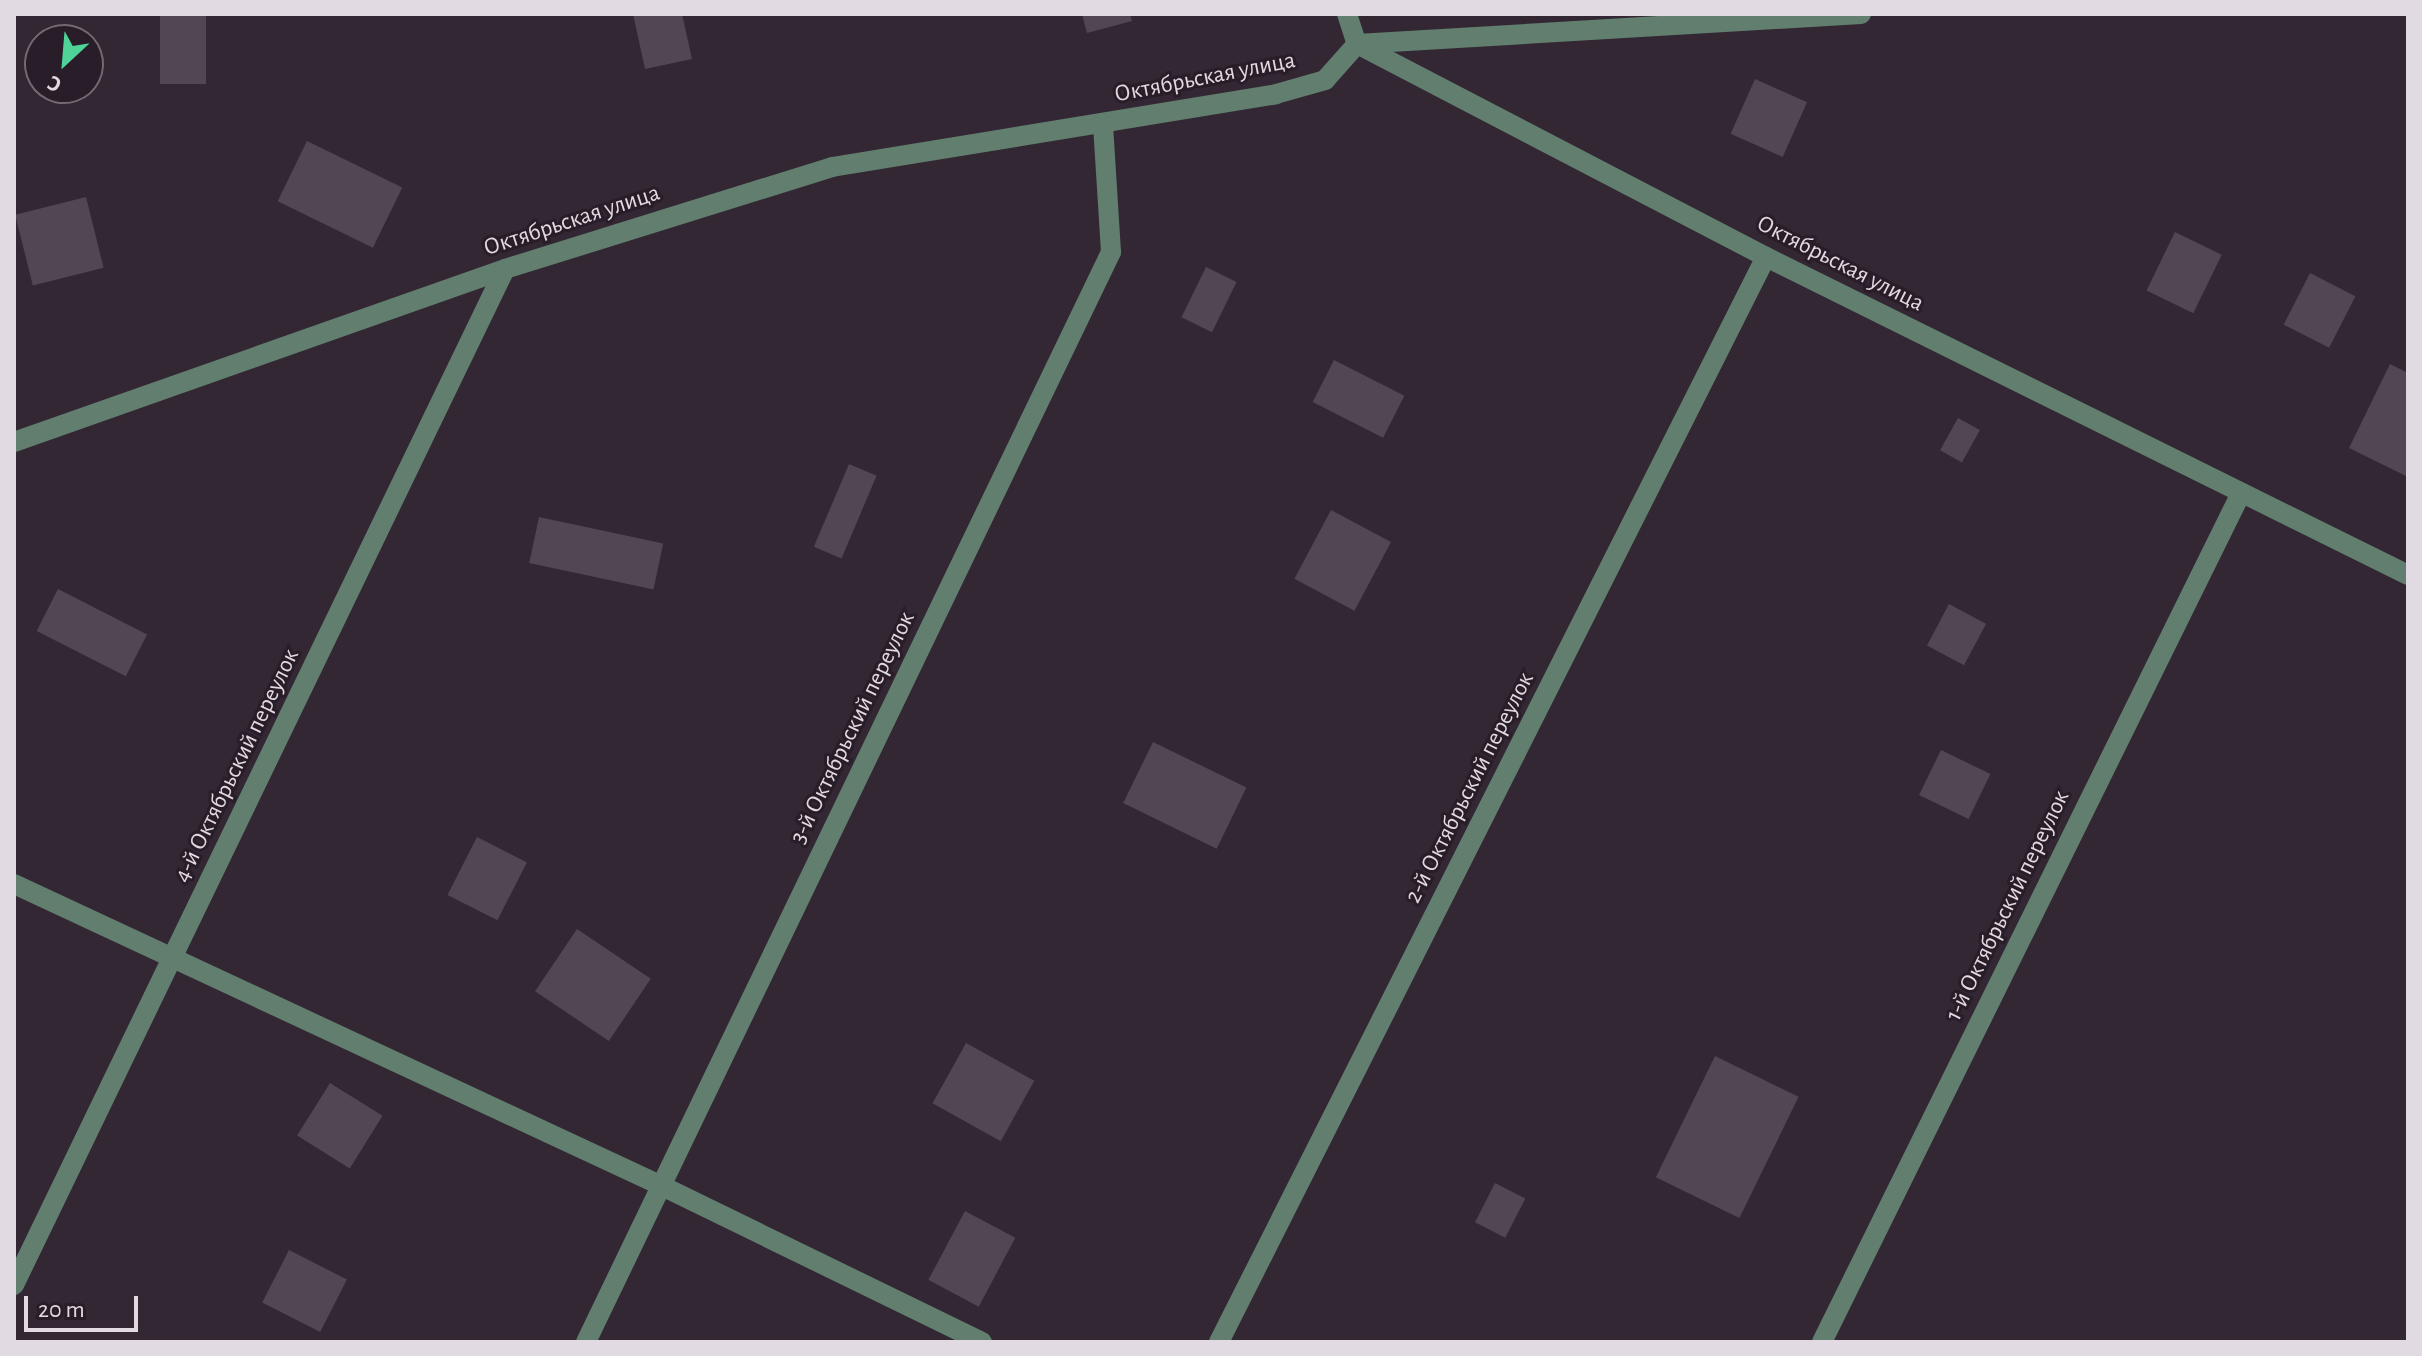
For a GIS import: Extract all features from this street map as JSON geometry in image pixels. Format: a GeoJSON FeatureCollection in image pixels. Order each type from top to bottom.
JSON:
{"type":"FeatureCollection","features":[{"type":"Feature","properties":{"kind":"street"},"geometry":{"type":"LineString","coordinates":[[1347,14],[1357,44],[1861,14]]}},
{"type":"Feature","properties":{"kind":"street","name":"Октябрьская улица"},"geometry":{"type":"LineString","coordinates":[[14,442],[505,269],[832,167],[1276,94],[1325,80],[1357,44],[1766,257],[2408,575]]}},
{"type":"Feature","properties":{"kind":"street","name":"3-й Октябрьский переулок"},"geometry":{"type":"LineString","coordinates":[[586,1342],[1111,252],[1103,124]]}},
{"type":"Feature","properties":{"kind":"street","name":"2-й Октябрьский переулок"},"geometry":{"type":"LineString","coordinates":[[1219,1342],[1766,257]]}},
{"type":"Feature","properties":{"kind":"street","name":"4-й Октябрьский переулок"},"geometry":{"type":"LineString","coordinates":[[14,1285],[505,269]]}},
{"type":"Feature","properties":{"kind":"street","name":"1-й Октябрьский переулок"},"geometry":{"type":"LineString","coordinates":[[1822,1342],[2241,493]]}},
{"type":"Feature","properties":{"kind":"street"},"geometry":{"type":"LineString","coordinates":[[14,884],[662,1186],[982,1342]]}},
{"type":"Feature","properties":{"kind":"building"},"geometry":{"type":"Polygon","coordinates":[[[160,14],[206,14],[206,84],[160,84],[160,14]]]}},
{"type":"Feature","properties":{"kind":"building"},"geometry":{"type":"Polygon","coordinates":[[[633,14],[682,14],[692,59],[645,69],[633,14]]]}},
{"type":"Feature","properties":{"kind":"building"},"geometry":{"type":"Polygon","coordinates":[[[1082,14],[1130,14],[1132,21],[1087,33],[1082,14]]]}},
{"type":"Feature","properties":{"kind":"building"},"geometry":{"type":"Polygon","coordinates":[[[1755,79],[1807,102],[1783,157],[1731,134],[1755,79]]]}},
{"type":"Feature","properties":{"kind":"building"},"geometry":{"type":"Polygon","coordinates":[[[307,141],[402,187],[373,248],[278,201],[307,141]]]}},
{"type":"Feature","properties":{"kind":"building"},"geometry":{"type":"Polygon","coordinates":[[[86,197],[104,268],[33,285],[15,215],[86,197]]]}},
{"type":"Feature","properties":{"kind":"building"},"geometry":{"type":"Polygon","coordinates":[[[2175,232],[2222,255],[2193,313],[2147,290],[2175,232]]]}},
{"type":"Feature","properties":{"kind":"building"},"geometry":{"type":"Polygon","coordinates":[[[1206,267],[1237,282],[1212,332],[1181,317],[1206,267]]]}},
{"type":"Feature","properties":{"kind":"building"},"geometry":{"type":"Polygon","coordinates":[[[2310,273],[2355,296],[2329,348],[2284,325],[2310,273]]]}},
{"type":"Feature","properties":{"kind":"building"},"geometry":{"type":"Polygon","coordinates":[[[1334,360],[1404,396],[1383,438],[1313,402],[1334,360]]]}},
{"type":"Feature","properties":{"kind":"building"},"geometry":{"type":"Polygon","coordinates":[[[2390,364],[2408,373],[2408,477],[2349,448],[2390,364]]]}},
{"type":"Feature","properties":{"kind":"building"},"geometry":{"type":"Polygon","coordinates":[[[1958,418],[1980,430],[1962,462],[1940,450],[1958,418]]]}},
{"type":"Feature","properties":{"kind":"building"},"geometry":{"type":"Polygon","coordinates":[[[849,464],[877,476],[841,559],[814,547],[849,464]]]}},
{"type":"Feature","properties":{"kind":"building"},"geometry":{"type":"Polygon","coordinates":[[[1331,510],[1391,542],[1354,611],[1294,579],[1331,510]]]}},
{"type":"Feature","properties":{"kind":"building"},"geometry":{"type":"Polygon","coordinates":[[[539,517],[663,543],[653,589],[529,563],[539,517]]]}},
{"type":"Feature","properties":{"kind":"building"},"geometry":{"type":"Polygon","coordinates":[[[58,589],[147,634],[126,676],[37,631],[58,589]]]}},
{"type":"Feature","properties":{"kind":"building"},"geometry":{"type":"Polygon","coordinates":[[[1949,604],[1986,624],[1964,665],[1927,645],[1949,604]]]}},
{"type":"Feature","properties":{"kind":"building"},"geometry":{"type":"Polygon","coordinates":[[[1153,742],[1246,788],[1217,849],[1123,803],[1153,742]]]}},
{"type":"Feature","properties":{"kind":"building"},"geometry":{"type":"Polygon","coordinates":[[[1941,750],[1990,774],[1969,819],[1919,795],[1941,750]]]}},
{"type":"Feature","properties":{"kind":"building"},"geometry":{"type":"Polygon","coordinates":[[[477,837],[527,862],[497,920],[447,895],[477,837]]]}},
{"type":"Feature","properties":{"kind":"building"},"geometry":{"type":"Polygon","coordinates":[[[577,929],[651,979],[609,1041],[535,991],[577,929]]]}},
{"type":"Feature","properties":{"kind":"building"},"geometry":{"type":"Polygon","coordinates":[[[966,1043],[1034,1081],[1001,1141],[933,1103],[966,1043]]]}},
{"type":"Feature","properties":{"kind":"building"},"geometry":{"type":"Polygon","coordinates":[[[1715,1056],[1799,1097],[1739,1218],[1656,1177],[1715,1056]]]}},
{"type":"Feature","properties":{"kind":"building"},"geometry":{"type":"Polygon","coordinates":[[[330,1083],[383,1116],[350,1168],[297,1136],[330,1083]]]}},
{"type":"Feature","properties":{"kind":"building"},"geometry":{"type":"Polygon","coordinates":[[[1495,1183],[1525,1198],[1505,1238],[1475,1222],[1495,1183]]]}},
{"type":"Feature","properties":{"kind":"building"},"geometry":{"type":"Polygon","coordinates":[[[965,1211],[1015,1238],[979,1307],[928,1280],[965,1211]]]}},
{"type":"Feature","properties":{"kind":"building"},"geometry":{"type":"Polygon","coordinates":[[[289,1250],[347,1280],[320,1332],[262,1303],[289,1250]]]}}]}
